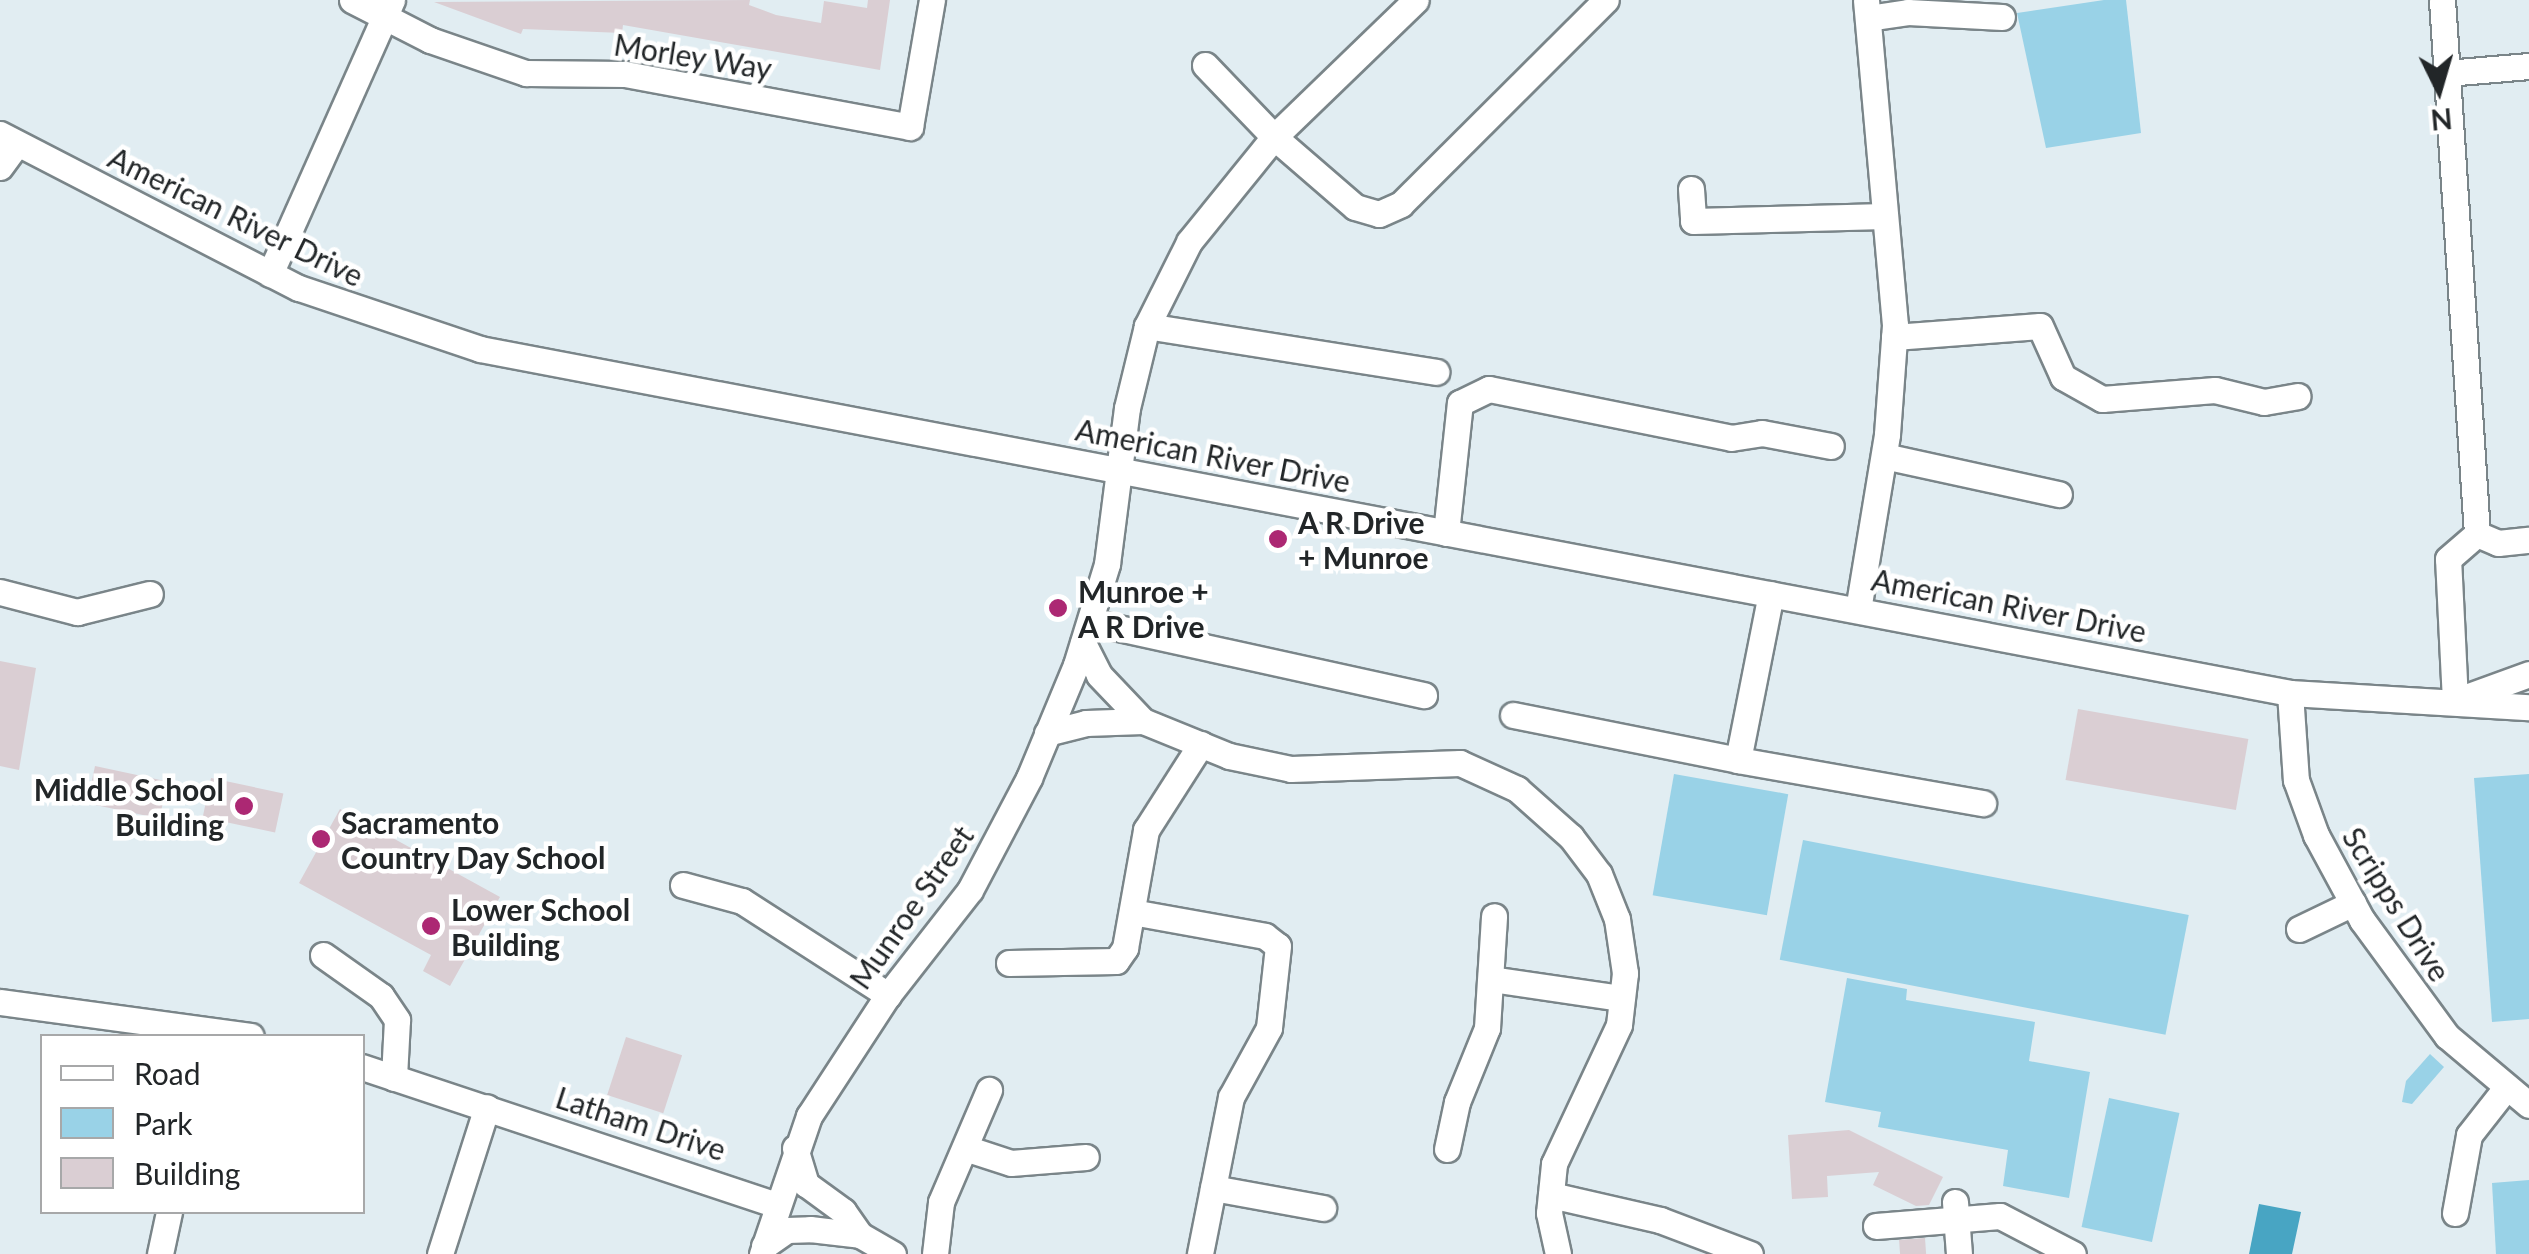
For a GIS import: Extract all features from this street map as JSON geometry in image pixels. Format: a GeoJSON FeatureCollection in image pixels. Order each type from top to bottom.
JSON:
{"type":"FeatureCollection","features":[{"type":"Feature","properties":{"kind":"street","name":"Morley Way"},"geometry":{"type":"LineString","coordinates":[[352,0],[388,9],[526,72],[625,74],[910,126],[932,0]]}},
{"type":"Feature","properties":{"kind":"street","name":"Munroe Street"},"geometry":{"type":"LineString","coordinates":[[764,1250],[774,1204],[795,1148],[830,1079],[970,890],[1048,733],[1087,632],[1122,470],[1127,408],[1146,326],[1189,242],[1274,137],[1416,0]]}},
{"type":"Feature","properties":{"kind":"street"},"geometry":{"type":"LineString","coordinates":[[1205,65],[1274,137],[1355,207],[1390,211],[1606,0]]}},
{"type":"Feature","properties":{"kind":"street"},"geometry":{"type":"LineString","coordinates":[[2442,0],[2477,534]]}},
{"type":"Feature","properties":{"kind":"street"},"geometry":{"type":"LineString","coordinates":[[270,274],[388,9]]}},
{"type":"Feature","properties":{"kind":"street"},"geometry":{"type":"LineString","coordinates":[[1858,610],[1884,456],[1894,337],[1867,9],[2002,17]]}},
{"type":"Feature","properties":{"kind":"street"},"geometry":{"type":"LineString","coordinates":[[2446,72],[2529,66]]}},
{"type":"Feature","properties":{"kind":"street"},"geometry":{"type":"LineString","coordinates":[[0,167],[8,139]]}},
{"type":"Feature","properties":{"kind":"street","name":"American River Drive"},"geometry":{"type":"LineString","coordinates":[[8,139],[270,274],[350,310],[480,350],[2290,694],[2529,706]]}},
{"type":"Feature","properties":{"kind":"street"},"geometry":{"type":"LineString","coordinates":[[1691,189],[1693,221],[1885,216]]}},
{"type":"Feature","properties":{"kind":"street"},"geometry":{"type":"LineString","coordinates":[[1146,326],[1436,372]]}},
{"type":"Feature","properties":{"kind":"street"},"geometry":{"type":"LineString","coordinates":[[1894,337],[2040,326],[2063,377],[2102,399],[2215,390],[2264,402],[2297,396]]}},
{"type":"Feature","properties":{"kind":"street"},"geometry":{"type":"LineString","coordinates":[[1446,533],[1460,403],[1488,389],[1731,438],[1762,433],[1832,446]]}},
{"type":"Feature","properties":{"kind":"street"},"geometry":{"type":"LineString","coordinates":[[1884,456],[2059,494]]}},
{"type":"Feature","properties":{"kind":"street"},"geometry":{"type":"LineString","coordinates":[[2477,534],[2498,543],[2529,540]]}},
{"type":"Feature","properties":{"kind":"street"},"geometry":{"type":"LineString","coordinates":[[2455,701],[2448,559],[2477,534]]}},
{"type":"Feature","properties":{"kind":"street"},"geometry":{"type":"LineString","coordinates":[[0,592],[78,612],[150,594]]}},
{"type":"Feature","properties":{"kind":"street"},"geometry":{"type":"LineString","coordinates":[[1738,760],[1771,594]]}},
{"type":"Feature","properties":{"kind":"street"},"geometry":{"type":"LineString","coordinates":[[1142,721],[1099,675],[1087,632],[1424,694]]}},
{"type":"Feature","properties":{"kind":"street","name":"American River Drive"},"geometry":{"type":"LineString","coordinates":[[2455,701],[2529,674]]}},
{"type":"Feature","properties":{"kind":"street","name":"Scripps Drive"},"geometry":{"type":"LineString","coordinates":[[2290,694],[2296,780],[2316,835],[2353,903],[2424,1011],[2529,1105]]}},
{"type":"Feature","properties":{"kind":"street"},"geometry":{"type":"LineString","coordinates":[[1514,715],[1983,803]]}},
{"type":"Feature","properties":{"kind":"street"},"geometry":{"type":"LineString","coordinates":[[1048,733],[1086,723],[1142,721],[1201,744],[1291,769],[1460,763],[1517,789],[1571,838],[1599,874],[1617,919],[1622,998],[1619,1025],[1554,1164],[1551,1195],[1558,1254]]}},
{"type":"Feature","properties":{"kind":"street"},"geometry":{"type":"LineString","coordinates":[[1009,963],[1116,960],[1126,948],[1146,830],[1201,744]]}},
{"type":"Feature","properties":{"kind":"street"},"geometry":{"type":"LineString","coordinates":[[683,885],[742,901],[888,996]]}},
{"type":"Feature","properties":{"kind":"street"},"geometry":{"type":"LineString","coordinates":[[2299,930],[2353,903]]}},
{"type":"Feature","properties":{"kind":"street"},"geometry":{"type":"LineString","coordinates":[[1132,912],[1265,936],[1278,946],[1268,1028],[1231,1097],[1200,1254]]}},
{"type":"Feature","properties":{"kind":"street"},"geometry":{"type":"LineString","coordinates":[[1448,1149],[1457,1102],[1487,1028],[1491,980],[1486,960],[1494,916]]}},
{"type":"Feature","properties":{"kind":"street"},"geometry":{"type":"LineString","coordinates":[[324,955],[381,996],[398,1020],[394,1078]]}},
{"type":"Feature","properties":{"kind":"street"},"geometry":{"type":"LineString","coordinates":[[1491,980],[1622,998]]}},
{"type":"Feature","properties":{"kind":"street"},"geometry":{"type":"LineString","coordinates":[[0,1002],[205,1033]]}},
{"type":"Feature","properties":{"kind":"street","name":"Latham Drive"},"geometry":{"type":"LineString","coordinates":[[365,1069],[774,1204]]}},
{"type":"Feature","properties":{"kind":"street"},"geometry":{"type":"LineString","coordinates":[[2456,1213],[2469,1135],[2506,1088]]}},
{"type":"Feature","properties":{"kind":"street"},"geometry":{"type":"LineString","coordinates":[[935,1254],[942,1202],[989,1090]]}},
{"type":"Feature","properties":{"kind":"street"},"geometry":{"type":"LineString","coordinates":[[440,1254],[487,1107]]}},
{"type":"Feature","properties":{"kind":"street"},"geometry":{"type":"LineString","coordinates":[[795,1148],[806,1184],[843,1211],[860,1235]]}},
{"type":"Feature","properties":{"kind":"street"},"geometry":{"type":"LineString","coordinates":[[965,1148],[1011,1162],[1086,1157]]}},
{"type":"Feature","properties":{"kind":"street"},"geometry":{"type":"LineString","coordinates":[[1213,1188],[1324,1208]]}},
{"type":"Feature","properties":{"kind":"street"},"geometry":{"type":"LineString","coordinates":[[1551,1195],[1660,1220],[1750,1254]]}},
{"type":"Feature","properties":{"kind":"street"},"geometry":{"type":"LineString","coordinates":[[1956,1211],[1959,1254]]}},
{"type":"Feature","properties":{"kind":"street"},"geometry":{"type":"LineString","coordinates":[[1876,1226],[1956,1211],[2000,1216],[2073,1254]]}},
{"type":"Feature","properties":{"kind":"street"},"geometry":{"type":"LineString","coordinates":[[160,1254],[169,1214]]}},
{"type":"Feature","properties":{"kind":"street"},"geometry":{"type":"LineString","coordinates":[[764,1250],[787,1230],[860,1235],[894,1254]]}},
{"type":"Feature","properties":{"kind":"green space"},"geometry":{"type":"Polygon","coordinates":[[[2126,0],[2141,133],[2046,148],[2017,13],[2126,0]]]}},
{"type":"Feature","properties":{"kind":"green space"},"geometry":{"type":"Polygon","coordinates":[[[1674,774],[1788,794],[1767,915],[1653,895],[1674,774]]]}},
{"type":"Feature","properties":{"kind":"green space"},"geometry":{"type":"Polygon","coordinates":[[[2529,774],[2529,1019],[2492,1022],[2474,778],[2529,774]]]}},
{"type":"Feature","properties":{"kind":"green space"},"geometry":{"type":"Polygon","coordinates":[[[1803,840],[2189,915],[2166,1035],[1780,960],[1803,840]]]}},
{"type":"Feature","properties":{"kind":"green space"},"geometry":{"type":"Polygon","coordinates":[[[1847,978],[1907,989],[1906,1000],[2035,1022],[2029,1061],[2090,1072],[2069,1198],[2003,1186],[2008,1150],[1878,1127],[1881,1112],[1825,1102],[1847,978]]]}},
{"type":"Feature","properties":{"kind":"green space"},"geometry":{"type":"Polygon","coordinates":[[[2430,1054],[2444,1067],[2412,1104],[2402,1102],[2406,1081],[2430,1054]]]}},
{"type":"Feature","properties":{"kind":"green space"},"geometry":{"type":"Polygon","coordinates":[[[2109,1098],[2179,1113],[2152,1242],[2082,1227],[2109,1098]]]}},
{"type":"Feature","properties":{"kind":"green space"},"geometry":{"type":"Polygon","coordinates":[[[2529,1180],[2529,1254],[2496,1254],[2492,1183],[2529,1180]]]}},
{"type":"Feature","properties":{"kind":"shaded area"},"geometry":{"type":"Polygon","coordinates":[[[2259,1204],[2301,1212],[2292,1254],[2249,1254],[2259,1204]]]}},
{"type":"Feature","properties":{"kind":"building"},"geometry":{"type":"Polygon","coordinates":[[[750,0],[749,5],[776,15],[821,23],[824,1],[867,8],[868,0],[890,0],[880,70],[623,25],[622,33],[523,29],[521,34],[434,2],[750,0]]]}},
{"type":"Feature","properties":{"kind":"building"},"geometry":{"type":"Polygon","coordinates":[[[0,661],[36,668],[19,770],[0,766],[0,661]]]}},
{"type":"Feature","properties":{"kind":"building"},"geometry":{"type":"Polygon","coordinates":[[[2078,709],[2248,739],[2236,810],[2065,780],[2078,709]]]}},
{"type":"Feature","properties":{"kind":"building"},"geometry":{"type":"Polygon","coordinates":[[[95,766],[167,781],[159,819],[87,803],[95,766]]]}},
{"type":"Feature","properties":{"kind":"building","name":"Middle School Building"},"geometry":{"type":"Polygon","coordinates":[[[211,778],[283,793],[275,833],[203,817],[211,778]]]}},
{"type":"Feature","properties":{"kind":"building","name":"Lower School Building"},"geometry":{"type":"Polygon","coordinates":[[[340,809],[500,897],[450,986],[423,971],[431,955],[299,883],[340,809]]]}},
{"type":"Feature","properties":{"kind":"building"},"geometry":{"type":"Polygon","coordinates":[[[626,1037],[682,1055],[663,1113],[607,1095],[626,1037]]]}},
{"type":"Feature","properties":{"kind":"building"},"geometry":{"type":"Polygon","coordinates":[[[1849,1130],[1943,1177],[1929,1205],[1916,1206],[1873,1185],[1879,1172],[1827,1176],[1828,1197],[1792,1199],[1788,1135],[1849,1130]]]}},
{"type":"Feature","properties":{"kind":"building"},"geometry":{"type":"Polygon","coordinates":[[[1925,1238],[1926,1254],[1900,1254],[1899,1240],[1925,1238]]]}},
{"type":"Feature","properties":{"kind":"place","name":"A R Drive + Munroe"},"geometry":{"type":"Point","coordinates":[1278,539]}},
{"type":"Feature","properties":{"kind":"place","name":"Munroe + A R Drive"},"geometry":{"type":"Point","coordinates":[1058,608]}},
{"type":"Feature","properties":{"kind":"place","name":"Middle School Building"},"geometry":{"type":"Point","coordinates":[244,806]}},
{"type":"Feature","properties":{"kind":"place","name":"Sacramento Country Day School"},"geometry":{"type":"Point","coordinates":[321,839]}},
{"type":"Feature","properties":{"kind":"place","name":"Lower School Building"},"geometry":{"type":"Point","coordinates":[431,926]}}]}
